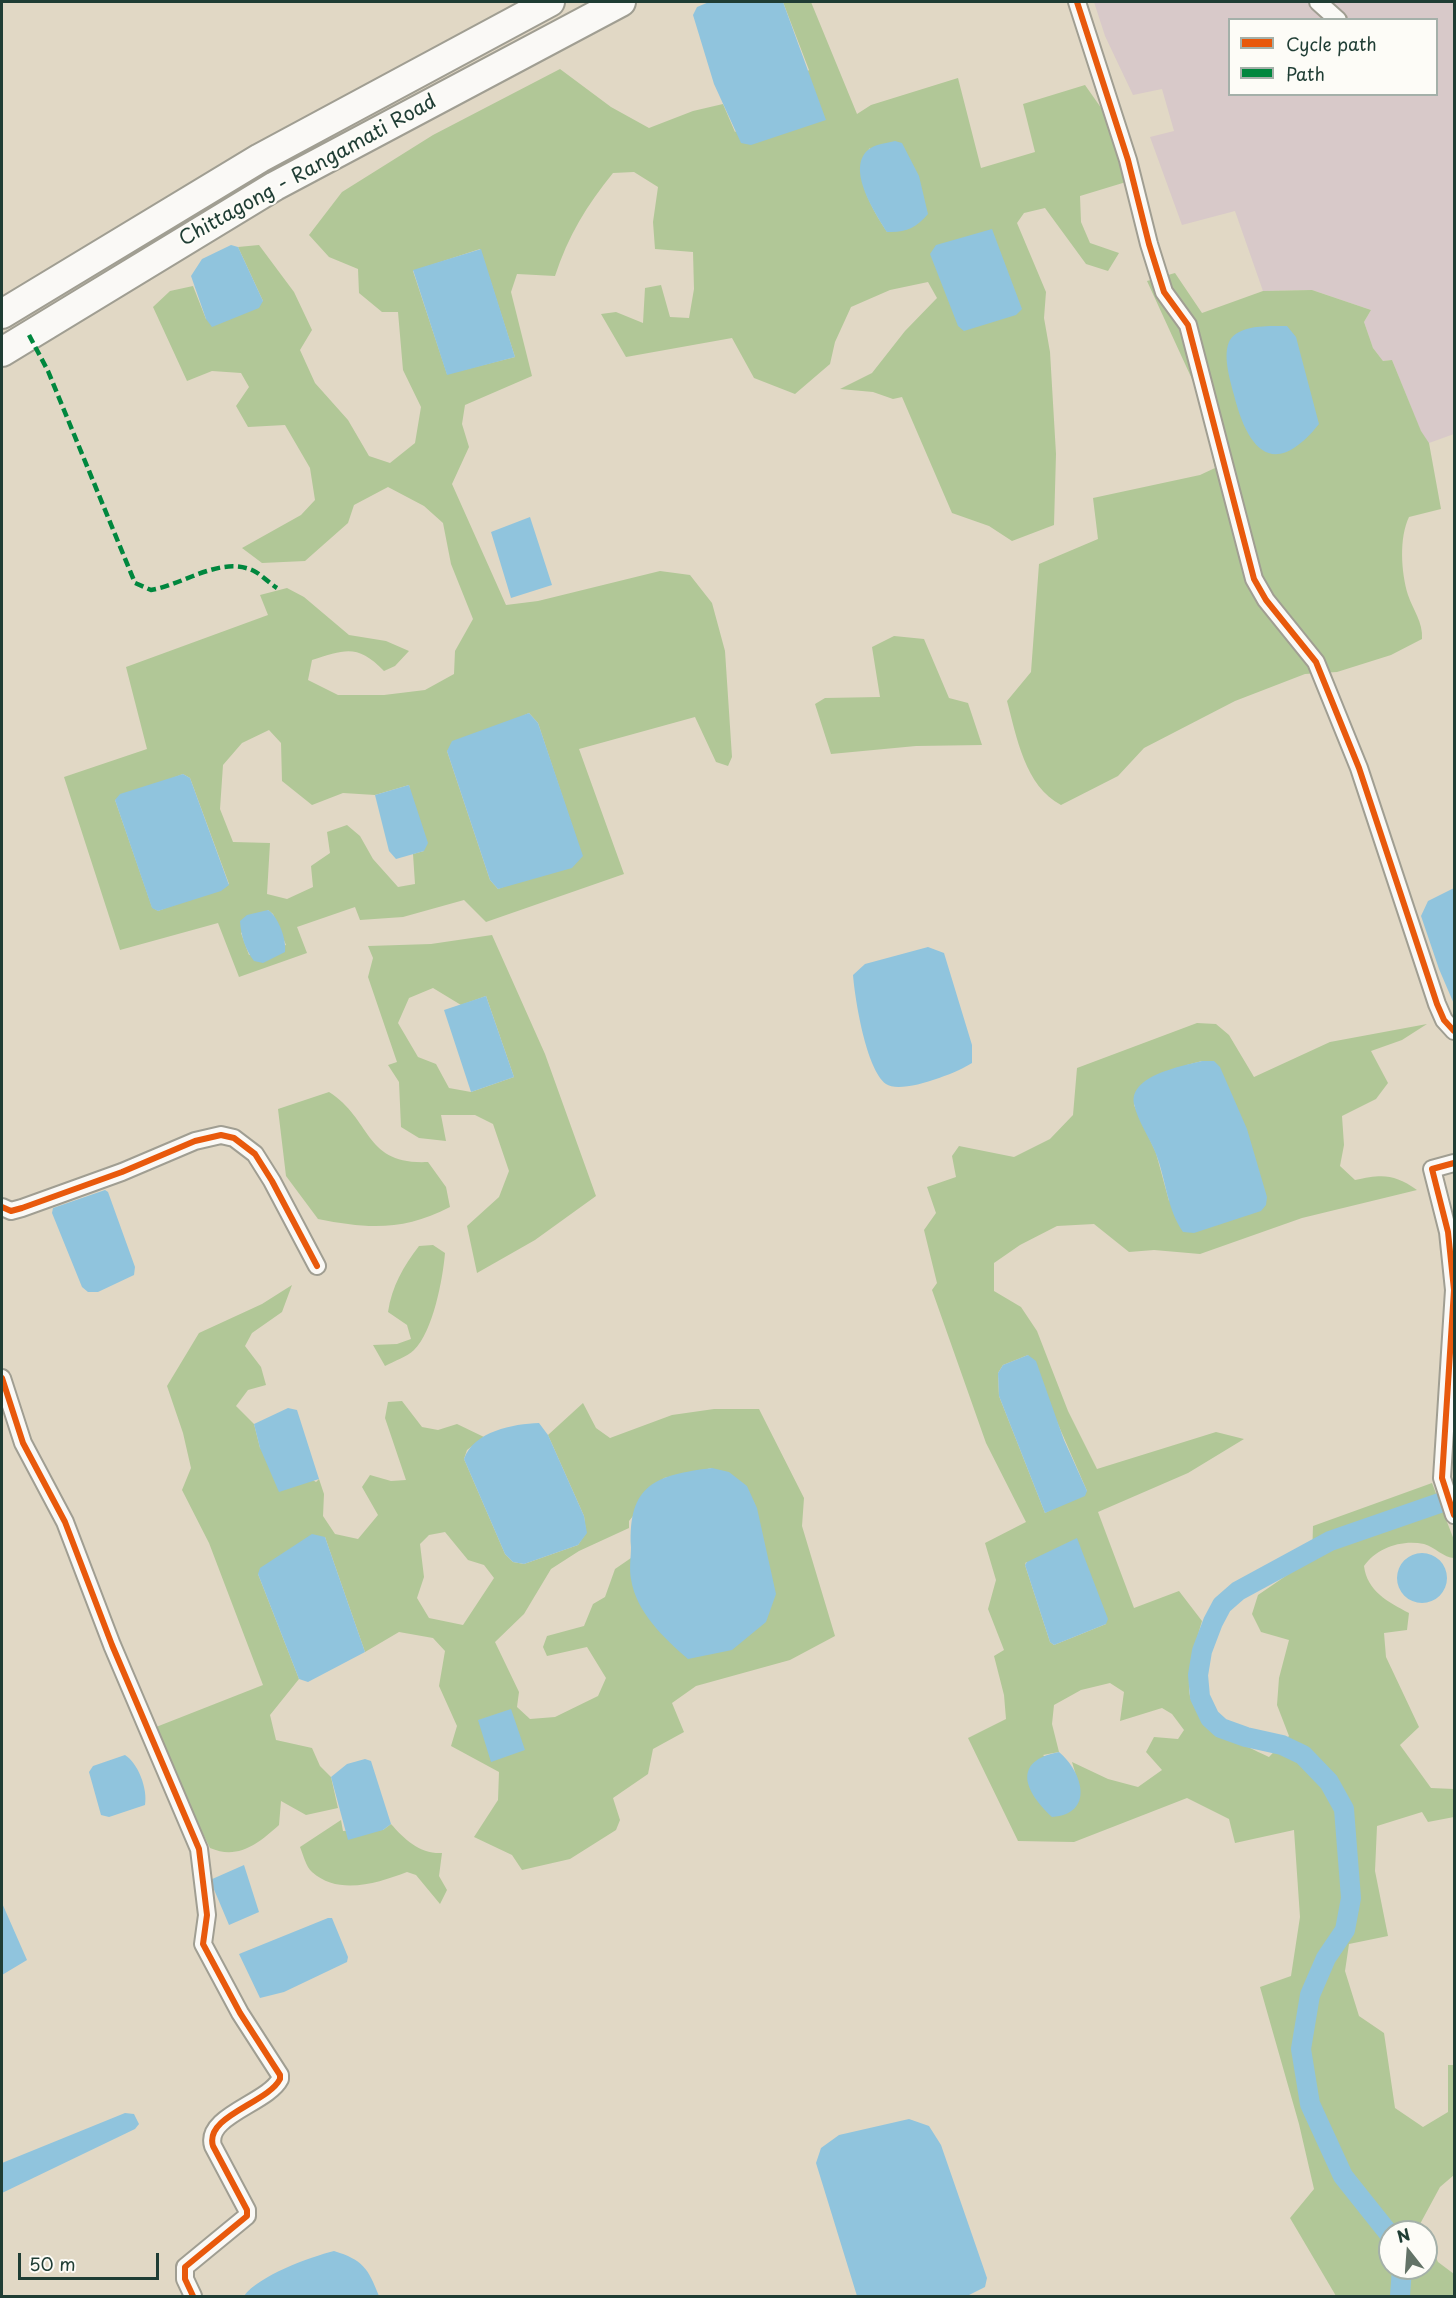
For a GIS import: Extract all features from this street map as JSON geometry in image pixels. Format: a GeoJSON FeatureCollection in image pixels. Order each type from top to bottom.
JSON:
{"type":"FeatureCollection","features":[{"type":"Feature","properties":{"kind":"highway","name":"Chittagong - Rangamati Road"},"geometry":{"type":"LineString","coordinates":[[2,314],[260,158],[550,2]]}},
{"type":"Feature","properties":{"kind":"highway","name":"Chittagong - Rangamati Road"},"geometry":{"type":"LineString","coordinates":[[2,352],[275,186],[621,2]]}},
{"type":"Feature","properties":{"kind":"street"},"geometry":{"type":"LineString","coordinates":[[1077,2],[1128,160],[1149,244],[1164,292],[1188,325],[1254,579],[1266,600],[1316,662],[1359,768],[1437,1004],[1444,1020],[1455,1031]]}},
{"type":"Feature","properties":{"kind":"street"},"geometry":{"type":"LineString","coordinates":[[1318,2],[1336,18]]}},
{"type":"Feature","properties":{"kind":"street"},"geometry":{"type":"LineString","coordinates":[[2,1207],[11,1211],[22,1208],[122,1172],[195,1141],[221,1136],[234,1138],[255,1154],[317,1266]]}},
{"type":"Feature","properties":{"kind":"street"},"geometry":{"type":"LineString","coordinates":[[1454,1512],[1442,1478],[1454,1290],[1448,1232],[1432,1169],[1455,1163]]}},
{"type":"Feature","properties":{"kind":"street"},"geometry":{"type":"LineString","coordinates":[[2,1378],[24,1443],[65,1522],[116,1656],[199,1849],[207,1915],[203,1944],[240,2013],[280,2075],[274,2089],[226,2119],[213,2131],[211,2137],[213,2146],[247,2210],[247,2216],[190,2260],[185,2267],[185,2279],[193,2296]]}},
{"type":"Feature","properties":{"kind":"shaded area"},"geometry":{"type":"Polygon","coordinates":[[[1094,2],[1454,2],[1454,434],[1429,443],[1421,432],[1392,360],[1383,361],[1373,348],[1364,322],[1371,310],[1312,290],[1263,291],[1235,211],[1182,225],[1150,137],[1174,131],[1162,89],[1133,95],[1105,36],[1094,2]]]}},
{"type":"Feature","properties":{"kind":"green space"},"geometry":{"type":"Polygon","coordinates":[[[783,2],[811,2],[857,114],[871,105],[958,78],[981,168],[1035,152],[1023,104],[1085,85],[1104,112],[1126,182],[1080,196],[1081,222],[1090,243],[1119,253],[1108,271],[1086,264],[1045,208],[1024,213],[1017,223],[1046,292],[1044,318],[1050,352],[1056,454],[1054,525],[1012,541],[989,526],[952,513],[902,397],[893,399],[873,392],[840,389],[872,373],[905,331],[937,298],[928,282],[890,290],[851,307],[835,342],[830,364],[795,394],[754,378],[732,338],[626,357],[601,314],[616,312],[643,323],[645,288],[661,285],[670,317],[689,318],[694,289],[693,252],[655,249],[653,222],[658,187],[634,172],[613,173],[579,222],[555,276],[517,274],[511,292],[532,376],[465,405],[462,424],[469,447],[452,484],[506,605],[538,601],[660,571],[690,575],[712,603],[725,651],[732,757],[728,766],[716,762],[695,717],[579,749],[624,874],[486,922],[464,900],[403,917],[360,920],[355,907],[297,927],[307,953],[239,977],[218,923],[120,950],[64,777],[147,749],[126,667],[268,615],[260,595],[287,588],[304,597],[349,635],[386,641],[409,651],[395,666],[384,671],[367,656],[359,653],[351,651],[334,653],[312,660],[308,680],[338,695],[384,695],[425,690],[454,674],[455,651],[473,619],[451,564],[443,523],[424,506],[388,487],[354,505],[348,523],[305,561],[262,563],[242,548],[301,515],[315,500],[310,468],[285,425],[248,427],[236,406],[249,387],[241,373],[212,371],[187,381],[153,307],[170,291],[193,286],[206,319],[263,301],[238,247],[259,245],[294,292],[312,330],[300,350],[315,383],[348,420],[369,456],[390,463],[415,443],[421,407],[403,370],[398,312],[382,312],[359,293],[358,269],[329,257],[309,235],[342,192],[433,135],[560,69],[611,107],[649,128],[693,111],[723,104],[735,132],[809,70],[783,2]],[[870,148],[864,158],[862,179],[865,190],[887,232],[870,148]],[[480,249],[413,271],[447,374],[515,357],[480,249]],[[529,713],[447,751],[490,880],[498,889],[582,856],[538,723],[529,713]],[[269,730],[242,743],[223,765],[220,809],[233,842],[270,843],[267,894],[287,899],[313,887],[311,866],[330,853],[327,832],[347,825],[360,836],[373,859],[398,887],[415,884],[413,854],[424,851],[409,785],[375,795],[343,793],[312,805],[282,781],[281,743],[269,730]],[[183,774],[115,800],[152,907],[158,911],[229,884],[190,778],[183,774]],[[268,910],[241,933],[249,955],[286,945],[273,914],[268,910]]]}},
{"type":"Feature","properties":{"kind":"green space"},"geometry":{"type":"Polygon","coordinates":[[[1175,273],[1202,313],[1263,291],[1312,290],[1371,310],[1364,322],[1373,348],[1383,361],[1392,360],[1421,431],[1429,443],[1441,509],[1409,517],[1402,545],[1408,595],[1421,627],[1422,639],[1391,655],[1337,672],[1305,674],[1235,701],[1144,748],[1118,776],[1061,805],[1049,797],[1031,774],[1019,745],[1007,701],[1031,672],[1039,564],[1098,539],[1093,498],[1200,475],[1215,468],[1197,390],[1147,281],[1175,273]]]}},
{"type":"Feature","properties":{"kind":"green space"},"geometry":{"type":"Polygon","coordinates":[[[894,636],[924,639],[949,698],[968,703],[982,745],[916,746],[831,754],[815,704],[825,698],[880,697],[872,647],[894,636]]]}},
{"type":"Feature","properties":{"kind":"green space"},"geometry":{"type":"Polygon","coordinates":[[[492,935],[545,1054],[596,1196],[535,1240],[477,1273],[467,1226],[499,1197],[509,1171],[493,1124],[475,1115],[441,1115],[446,1141],[419,1138],[401,1127],[399,1082],[388,1065],[397,1062],[368,977],[373,958],[368,946],[431,944],[492,935]],[[433,988],[409,998],[398,1023],[418,1057],[436,1064],[449,1088],[471,1092],[514,1077],[486,996],[461,1005],[433,988]]]}},
{"type":"Feature","properties":{"kind":"green space"},"geometry":{"type":"Polygon","coordinates":[[[1197,1023],[1216,1024],[1229,1035],[1254,1077],[1330,1042],[1427,1024],[1402,1040],[1371,1051],[1388,1083],[1376,1099],[1342,1116],[1344,1145],[1340,1166],[1355,1180],[1381,1176],[1395,1178],[1417,1190],[1302,1218],[1200,1254],[1154,1250],[1129,1252],[1094,1224],[1057,1226],[1020,1245],[994,1263],[994,1291],[1021,1307],[1037,1331],[1068,1411],[1097,1469],[1216,1432],[1244,1439],[1188,1473],[1098,1512],[1134,1608],[1179,1591],[1202,1621],[1189,1680],[1191,1700],[1198,1711],[1220,1731],[1269,1757],[1289,1736],[1277,1705],[1279,1678],[1289,1640],[1261,1632],[1252,1614],[1258,1595],[1312,1558],[1313,1526],[1432,1483],[1454,1540],[1454,1558],[1424,1544],[1407,1543],[1382,1550],[1364,1566],[1374,1589],[1386,1600],[1409,1613],[1407,1630],[1384,1633],[1386,1657],[1419,1727],[1400,1745],[1431,1788],[1454,1789],[1454,1817],[1428,1822],[1422,1812],[1377,1826],[1375,1871],[1388,1936],[1349,1944],[1345,1971],[1359,2016],[1384,2033],[1395,2108],[1423,2127],[1448,2112],[1448,2065],[1454,2065],[1454,2175],[1440,2187],[1422,2220],[1378,2220],[1378,2280],[1438,2280],[1438,2262],[1454,2274],[1454,2296],[1336,2296],[1290,2218],[1314,2189],[1299,2124],[1260,1987],[1291,1976],[1300,1917],[1294,1830],[1235,1843],[1229,1819],[1187,1798],[1074,1842],[1018,1841],[968,1738],[1006,1719],[1004,1695],[994,1656],[1004,1650],[988,1609],[996,1580],[985,1543],[1026,1522],[986,1443],[932,1290],[937,1283],[924,1230],[936,1213],[927,1187],[956,1177],[952,1156],[959,1146],[1014,1157],[1050,1139],[1073,1115],[1077,1068],[1197,1023]],[[1202,1061],[1187,1065],[1134,1096],[1134,1105],[1156,1153],[1169,1201],[1202,1061]],[[1028,1355],[1003,1365],[998,1373],[999,1396],[1045,1513],[1087,1491],[1028,1355]],[[1026,1562],[1025,1565],[1050,1642],[1054,1645],[1106,1624],[1026,1562]],[[1110,1683],[1081,1690],[1054,1705],[1052,1724],[1059,1752],[1043,1755],[1080,1789],[1072,1762],[1108,1779],[1138,1787],[1162,1770],[1146,1752],[1154,1737],[1178,1739],[1184,1730],[1172,1714],[1162,1708],[1120,1721],[1124,1692],[1110,1683]]]}},
{"type":"Feature","properties":{"kind":"green space"},"geometry":{"type":"Polygon","coordinates":[[[329,1092],[354,1115],[380,1149],[391,1156],[407,1161],[428,1162],[446,1187],[450,1207],[417,1220],[386,1226],[353,1225],[318,1219],[286,1176],[278,1109],[329,1092]]]}},
{"type":"Feature","properties":{"kind":"green space"},"geometry":{"type":"Polygon","coordinates":[[[433,1245],[445,1253],[439,1290],[427,1331],[414,1350],[385,1366],[373,1345],[397,1344],[411,1339],[407,1325],[388,1312],[395,1285],[419,1246],[433,1245]]]}},
{"type":"Feature","properties":{"kind":"green space"},"geometry":{"type":"Polygon","coordinates":[[[292,1285],[282,1312],[252,1333],[245,1346],[261,1367],[266,1385],[248,1390],[236,1406],[254,1424],[260,1448],[316,1482],[319,1479],[324,1494],[323,1516],[335,1534],[358,1539],[378,1515],[362,1487],[370,1475],[391,1481],[406,1480],[385,1418],[388,1402],[402,1401],[422,1427],[438,1430],[457,1424],[484,1437],[467,1450],[464,1459],[505,1554],[513,1562],[524,1564],[578,1545],[586,1533],[584,1516],[548,1435],[583,1403],[596,1428],[610,1438],[672,1415],[714,1409],[759,1409],[804,1498],[802,1526],[835,1636],[790,1660],[696,1686],[672,1703],[684,1732],[653,1749],[648,1774],[613,1798],[620,1820],[616,1830],[570,1859],[522,1870],[512,1855],[474,1837],[498,1800],[499,1772],[451,1746],[457,1726],[439,1686],[445,1651],[433,1638],[399,1632],[365,1652],[325,1537],[258,1574],[299,1679],[270,1715],[276,1740],[312,1748],[320,1766],[331,1777],[338,1808],[306,1815],[281,1801],[279,1825],[255,1844],[230,1852],[210,1848],[151,1729],[263,1685],[209,1543],[182,1490],[191,1468],[183,1433],[167,1386],[199,1333],[262,1304],[292,1285]],[[712,1468],[664,1478],[629,1521],[629,1528],[579,1551],[551,1569],[524,1614],[495,1642],[519,1692],[517,1707],[530,1719],[555,1717],[598,1696],[606,1678],[587,1647],[547,1656],[543,1647],[547,1636],[584,1626],[593,1604],[605,1597],[615,1569],[631,1558],[631,1579],[712,1468]],[[445,1532],[429,1535],[420,1544],[424,1577],[417,1598],[429,1618],[463,1625],[494,1578],[484,1565],[468,1560],[445,1532]]]}},
{"type":"Feature","properties":{"kind":"green space"},"geometry":{"type":"Polygon","coordinates":[[[341,1820],[343,1831],[383,1830],[391,1824],[414,1845],[434,1853],[442,1853],[439,1876],[447,1890],[440,1904],[416,1875],[407,1872],[371,1883],[346,1885],[334,1884],[312,1872],[306,1864],[300,1847],[341,1820]]]}},
{"type":"Feature","properties":{"kind":"water"},"geometry":{"type":"Polygon","coordinates":[[[709,2],[783,2],[826,120],[751,145],[741,143],[714,84],[693,15],[697,7],[709,2]]]}},
{"type":"Feature","properties":{"kind":"water"},"geometry":{"type":"Polygon","coordinates":[[[895,141],[902,143],[919,176],[928,214],[910,229],[887,232],[870,203],[861,179],[860,168],[862,158],[868,150],[895,141]]]}},
{"type":"Feature","properties":{"kind":"water"},"geometry":{"type":"Polygon","coordinates":[[[992,229],[1022,309],[1016,315],[964,331],[958,326],[930,254],[936,245],[992,229]]]}},
{"type":"Feature","properties":{"kind":"water"},"geometry":{"type":"Polygon","coordinates":[[[231,245],[238,247],[263,301],[259,308],[212,327],[206,319],[191,276],[202,259],[231,245]]]}},
{"type":"Feature","properties":{"kind":"water"},"geometry":{"type":"Polygon","coordinates":[[[481,249],[515,357],[447,375],[413,270],[481,249]]]}},
{"type":"Feature","properties":{"kind":"water"},"geometry":{"type":"Polygon","coordinates":[[[1287,326],[1296,337],[1319,424],[1303,441],[1289,451],[1276,454],[1265,452],[1255,444],[1247,431],[1231,382],[1227,352],[1230,340],[1241,331],[1256,327],[1287,326]]]}},
{"type":"Feature","properties":{"kind":"water"},"geometry":{"type":"Polygon","coordinates":[[[530,517],[552,585],[511,598],[491,532],[530,517]]]}},
{"type":"Feature","properties":{"kind":"water"},"geometry":{"type":"Polygon","coordinates":[[[529,713],[538,723],[583,856],[572,868],[498,889],[490,880],[447,751],[452,741],[529,713]]]}},
{"type":"Feature","properties":{"kind":"water"},"geometry":{"type":"Polygon","coordinates":[[[183,774],[190,778],[229,885],[221,891],[158,911],[152,908],[115,800],[120,794],[183,774]]]}},
{"type":"Feature","properties":{"kind":"water"},"geometry":{"type":"Polygon","coordinates":[[[409,785],[428,843],[424,851],[396,859],[389,851],[375,795],[409,785]]]}},
{"type":"Feature","properties":{"kind":"water"},"geometry":{"type":"Polygon","coordinates":[[[1454,888],[1454,1004],[1421,916],[1428,901],[1454,888]]]}},
{"type":"Feature","properties":{"kind":"water"},"geometry":{"type":"Polygon","coordinates":[[[268,910],[275,917],[281,929],[285,941],[285,952],[263,963],[254,961],[248,952],[242,937],[240,921],[247,915],[268,910]]]}},
{"type":"Feature","properties":{"kind":"water"},"geometry":{"type":"Polygon","coordinates":[[[928,947],[944,953],[972,1045],[972,1063],[916,1085],[893,1087],[886,1084],[879,1076],[867,1049],[853,975],[865,964],[928,947]]]}},
{"type":"Feature","properties":{"kind":"water"},"geometry":{"type":"Polygon","coordinates":[[[486,996],[514,1077],[471,1092],[444,1010],[486,996]]]}},
{"type":"Feature","properties":{"kind":"water"},"geometry":{"type":"Polygon","coordinates":[[[1202,1061],[1214,1061],[1220,1067],[1247,1129],[1267,1197],[1266,1205],[1261,1211],[1194,1233],[1183,1232],[1173,1214],[1156,1154],[1134,1104],[1135,1094],[1148,1079],[1171,1069],[1202,1061]]]}},
{"type":"Feature","properties":{"kind":"water"},"geometry":{"type":"Polygon","coordinates":[[[105,1190],[108,1192],[135,1267],[134,1275],[98,1292],[88,1292],[82,1287],[52,1213],[53,1208],[105,1190]]]}},
{"type":"Feature","properties":{"kind":"water"},"geometry":{"type":"Polygon","coordinates":[[[1028,1355],[1036,1361],[1064,1440],[1087,1491],[1085,1496],[1045,1513],[999,1396],[998,1373],[1003,1365],[1028,1355]]]}},
{"type":"Feature","properties":{"kind":"water"},"geometry":{"type":"Polygon","coordinates":[[[288,1408],[297,1410],[319,1479],[279,1492],[260,1448],[254,1424],[288,1408]]]}},
{"type":"Feature","properties":{"kind":"water"},"geometry":{"type":"Polygon","coordinates":[[[539,1423],[548,1435],[584,1516],[587,1533],[578,1545],[524,1564],[513,1562],[505,1554],[464,1459],[469,1449],[485,1436],[506,1427],[539,1423]]]}},
{"type":"Feature","properties":{"kind":"water"},"geometry":{"type":"Polygon","coordinates":[[[712,1468],[729,1472],[747,1486],[757,1508],[776,1594],[766,1622],[732,1650],[688,1659],[652,1624],[634,1591],[630,1575],[631,1526],[635,1509],[649,1486],[675,1474],[712,1468]]]}},
{"type":"Feature","properties":{"kind":"water"},"geometry":{"type":"Polygon","coordinates":[[[312,1534],[325,1537],[365,1652],[308,1682],[299,1679],[258,1574],[260,1568],[312,1534]]]}},
{"type":"Feature","properties":{"kind":"water"},"geometry":{"type":"Polygon","coordinates":[[[1077,1538],[1108,1619],[1106,1624],[1054,1645],[1050,1642],[1025,1565],[1077,1538]]]}},
{"type":"Feature","properties":{"kind":"water"},"geometry":{"type":"Polygon","coordinates":[[[1422,1553],[1431,1555],[1442,1564],[1447,1578],[1445,1587],[1436,1598],[1422,1603],[1413,1601],[1402,1592],[1397,1578],[1399,1569],[1408,1558],[1422,1553]]]}},
{"type":"Feature","properties":{"kind":"water"},"geometry":{"type":"Polygon","coordinates":[[[511,1709],[525,1750],[491,1762],[478,1720],[511,1709]]]}},
{"type":"Feature","properties":{"kind":"water"},"geometry":{"type":"Polygon","coordinates":[[[1059,1752],[1074,1770],[1081,1791],[1075,1808],[1066,1814],[1052,1817],[1035,1797],[1027,1778],[1034,1762],[1044,1756],[1059,1752]]]}},
{"type":"Feature","properties":{"kind":"water"},"geometry":{"type":"Polygon","coordinates":[[[125,1755],[134,1764],[141,1777],[146,1799],[145,1805],[109,1817],[101,1815],[89,1772],[93,1766],[125,1755]]]}},
{"type":"Feature","properties":{"kind":"water"},"geometry":{"type":"Polygon","coordinates":[[[365,1759],[371,1761],[391,1824],[383,1830],[348,1840],[331,1777],[347,1764],[365,1759]]]}},
{"type":"Feature","properties":{"kind":"water"},"geometry":{"type":"Polygon","coordinates":[[[244,1865],[259,1912],[229,1925],[210,1880],[244,1865]]]}},
{"type":"Feature","properties":{"kind":"water"},"geometry":{"type":"Polygon","coordinates":[[[2,1903],[27,1960],[2,1975],[2,1903]]]}},
{"type":"Feature","properties":{"kind":"water"},"geometry":{"type":"Polygon","coordinates":[[[332,1918],[348,1957],[347,1962],[284,1992],[260,1998],[239,1954],[332,1918]]]}},
{"type":"Feature","properties":{"kind":"water"},"geometry":{"type":"Polygon","coordinates":[[[125,2113],[134,2114],[139,2124],[135,2129],[2,2193],[2,2163],[125,2113]]]}},
{"type":"Feature","properties":{"kind":"water"},"geometry":{"type":"Polygon","coordinates":[[[909,2119],[929,2126],[941,2145],[987,2278],[985,2287],[967,2296],[857,2296],[816,2163],[821,2148],[839,2135],[909,2119]]]}},
{"type":"Feature","properties":{"kind":"water"},"geometry":{"type":"Polygon","coordinates":[[[334,2251],[352,2258],[363,2266],[379,2296],[244,2296],[261,2281],[272,2275],[334,2251]]]}},
{"type":"Feature","properties":{"kind":"waterway"},"geometry":{"type":"LineString","coordinates":[[1378,2220],[1343,2176],[1310,2104],[1301,2049],[1310,1995],[1326,1958],[1345,1930],[1351,1898],[1344,1809],[1329,1782],[1303,1755],[1282,1745],[1246,1737],[1221,1728],[1210,1718],[1200,1697],[1198,1675],[1202,1651],[1213,1622],[1222,1605],[1238,1591],[1330,1541],[1454,1498]]}},
{"type":"Feature","properties":{"kind":"waterway"},"geometry":{"type":"LineString","coordinates":[[1400,2296],[1401,2280]]}},
{"type":"Feature","properties":{"kind":"marked path"},"geometry":{"type":"LineString","coordinates":[[29,335],[48,371],[135,583],[151,590],[215,569],[241,567],[254,571],[277,588]]}},
{"type":"Feature","properties":{"kind":"cycle path"},"geometry":{"type":"LineString","coordinates":[[1077,2],[1128,160],[1149,244],[1164,292],[1188,325],[1254,579],[1266,600],[1316,662],[1359,768],[1437,1004],[1444,1020],[1454,1031]]}},
{"type":"Feature","properties":{"kind":"cycle path"},"geometry":{"type":"LineString","coordinates":[[2,1207],[11,1211],[22,1208],[122,1172],[195,1141],[221,1135],[234,1138],[255,1154],[317,1266]]}},
{"type":"Feature","properties":{"kind":"cycle path"},"geometry":{"type":"LineString","coordinates":[[1454,1163],[1432,1169],[1448,1232],[1454,1290],[1442,1478],[1454,1515]]}},
{"type":"Feature","properties":{"kind":"cycle path"},"geometry":{"type":"LineString","coordinates":[[2,1378],[23,1443],[65,1522],[112,1645],[199,1849],[207,1915],[203,1944],[240,2013],[280,2075],[280,2079],[273,2088],[227,2118],[218,2126],[213,2135],[213,2146],[247,2210],[247,2216],[185,2267],[185,2279],[193,2296]]}}]}
